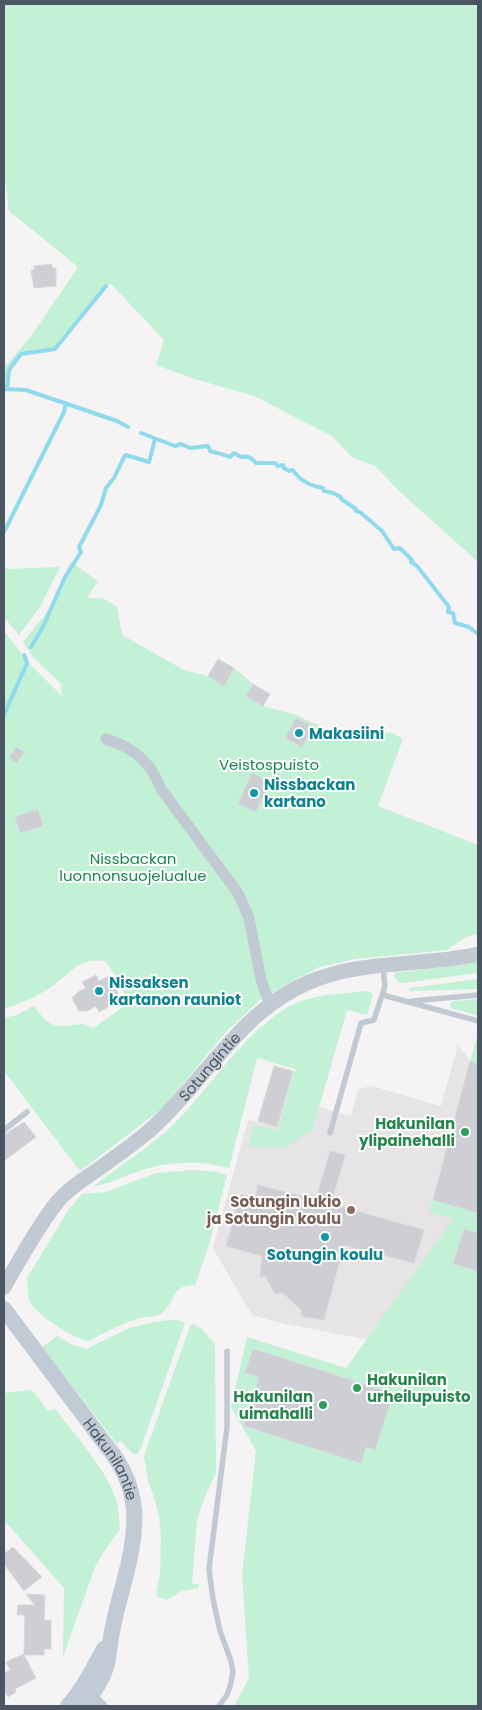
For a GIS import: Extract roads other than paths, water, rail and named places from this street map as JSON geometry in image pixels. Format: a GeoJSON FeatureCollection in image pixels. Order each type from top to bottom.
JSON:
{"type":"FeatureCollection","features":[{"type":"Feature","properties":{"kind":"main road","name":"Hakunilantie"},"geometry":{"type":"LineString","coordinates":[[4,1309],[116,1458],[131,1493],[134,1509],[132,1545],[111,1636],[106,1668],[84,1703]]}},
{"type":"Feature","properties":{"kind":"street"},"geometry":{"type":"LineString","coordinates":[[106,739],[123,744],[137,754],[155,774],[161,789],[238,893],[249,918],[261,980],[270,1004]]}},
{"type":"Feature","properties":{"kind":"street","name":"Sotungintie"},"geometry":{"type":"LineString","coordinates":[[4,1287],[52,1209],[68,1190],[130,1146],[166,1116],[239,1033],[270,1004],[293,990],[321,978],[357,969],[429,963],[478,954]]}},
{"type":"Feature","properties":{"kind":"lane"},"geometry":{"type":"LineString","coordinates":[[330,1133],[361,1023],[374,1020],[384,986],[383,966]]}},
{"type":"Feature","properties":{"kind":"lane"},"geometry":{"type":"LineString","coordinates":[[382,994],[478,1021]]}},
{"type":"Feature","properties":{"kind":"lane"},"geometry":{"type":"LineString","coordinates":[[407,1001],[478,995]]}},
{"type":"Feature","properties":{"kind":"lane"},"geometry":{"type":"LineString","coordinates":[[4,1130],[27,1112]]}},
{"type":"Feature","properties":{"kind":"lane"},"geometry":{"type":"LineString","coordinates":[[219,1706],[227,1695],[233,1671],[220,1631],[209,1569],[227,1427],[227,1351]]}},
{"type":"Feature","properties":{"kind":"waterway"},"geometry":{"type":"LineString","coordinates":[[7,389],[9,370],[21,354],[55,349],[106,286]]}},
{"type":"Feature","properties":{"kind":"waterway"},"geometry":{"type":"LineString","coordinates":[[4,389],[26,390],[117,421],[128,427]]}},
{"type":"Feature","properties":{"kind":"waterway"},"geometry":{"type":"LineString","coordinates":[[4,532],[64,412],[66,403]]}},
{"type":"Feature","properties":{"kind":"waterway"},"geometry":{"type":"LineString","coordinates":[[141,433],[175,446],[181,444],[190,448],[208,446],[210,451],[230,457],[234,453],[241,457],[250,457],[256,463],[283,465],[289,471],[293,470],[306,482],[341,497],[341,499],[382,531],[394,549],[400,548],[412,560],[411,562],[417,566],[449,607],[448,612],[453,613],[455,623],[469,627],[478,634]]}},
{"type":"Feature","properties":{"kind":"waterway"},"geometry":{"type":"LineString","coordinates":[[31,647],[43,627],[65,577],[81,552],[79,547],[101,505],[106,488],[114,478],[124,457],[126,455],[149,462],[155,439]]}},
{"type":"Feature","properties":{"kind":"waterway"},"geometry":{"type":"LineString","coordinates":[[4,715],[27,663],[24,655]]}},
{"type":"Feature","properties":{"kind":"place","name":"Makasiini"},"geometry":{"type":"Point","coordinates":[299,733]}},
{"type":"Feature","properties":{"kind":"place","name":"Nissbackan kartano"},"geometry":{"type":"Point","coordinates":[254,793]}},
{"type":"Feature","properties":{"kind":"place","name":"Nissaksen kartanon rauniot"},"geometry":{"type":"Point","coordinates":[99,991]}},
{"type":"Feature","properties":{"kind":"place","name":"Hakunilan ylipainehalli"},"geometry":{"type":"Point","coordinates":[465,1132]}},
{"type":"Feature","properties":{"kind":"place","name":"Sotungin lukio ja Sotungin koulu"},"geometry":{"type":"Point","coordinates":[351,1210]}},
{"type":"Feature","properties":{"kind":"place","name":"Sotungin koulu"},"geometry":{"type":"Point","coordinates":[325,1237]}},
{"type":"Feature","properties":{"kind":"place","name":"Hakunilan urheilupuisto"},"geometry":{"type":"Point","coordinates":[357,1388]}},
{"type":"Feature","properties":{"kind":"place","name":"Hakunilan uimahalli"},"geometry":{"type":"Point","coordinates":[323,1405]}},
{"type":"Feature","properties":{"kind":"park label","name":"Veistospuisto"},"geometry":{"type":"Point","coordinates":[269,764]}},
{"type":"Feature","properties":{"kind":"park label","name":"Nissbackan luonnonsuojelualue"},"geometry":{"type":"Point","coordinates":[133,866]}}]}
